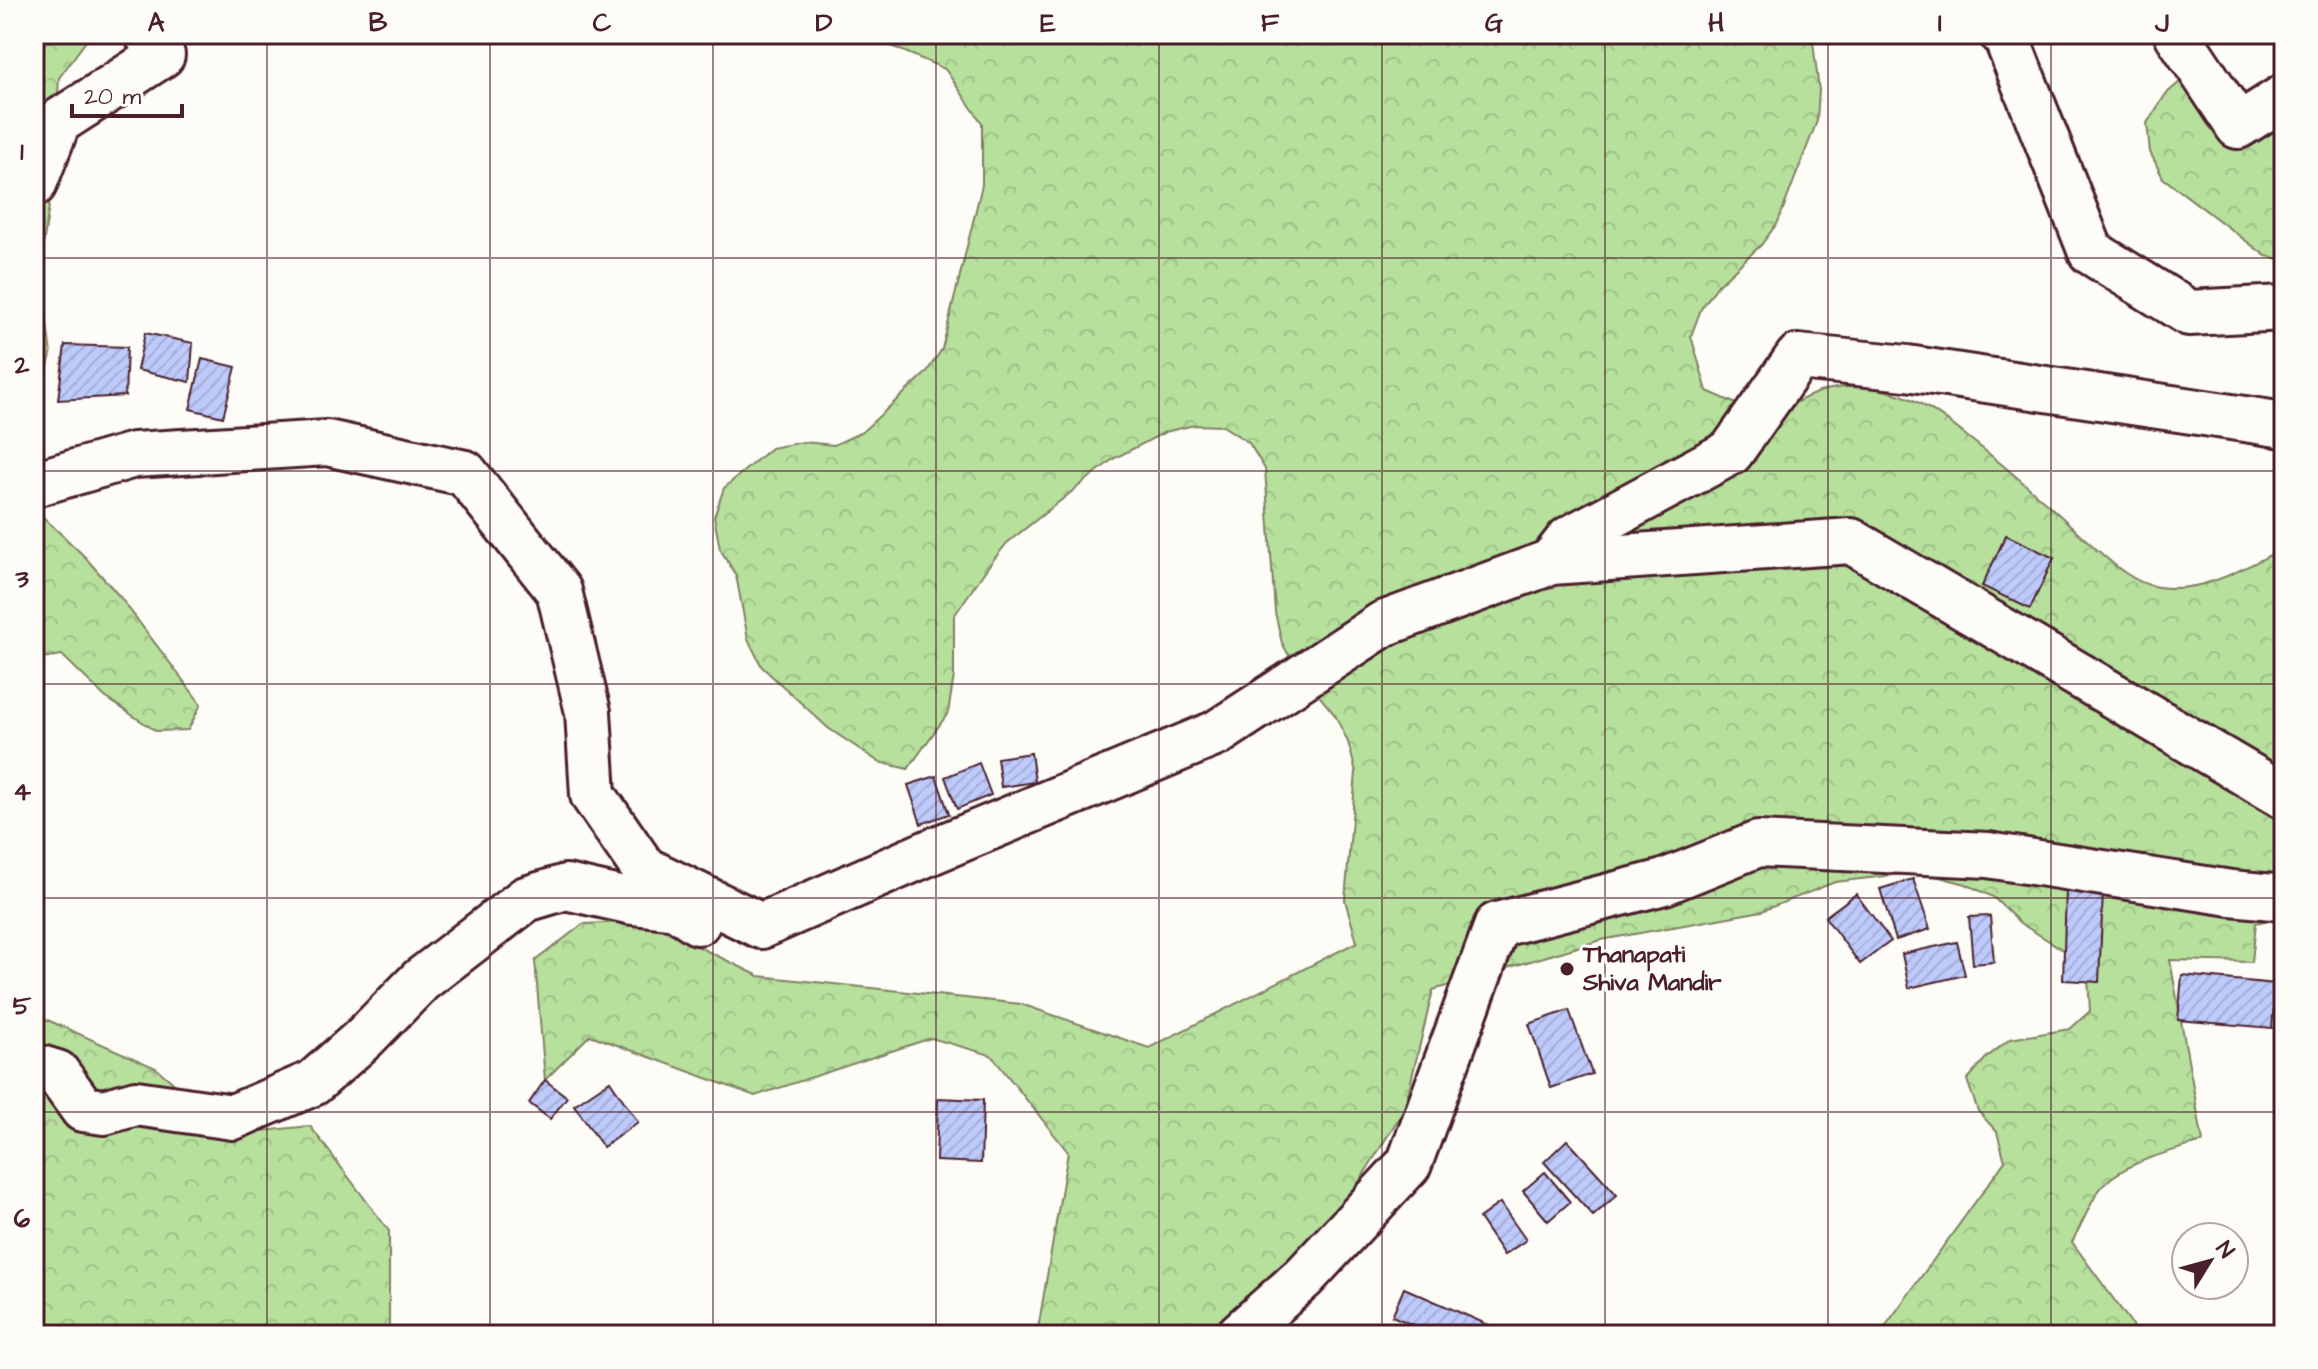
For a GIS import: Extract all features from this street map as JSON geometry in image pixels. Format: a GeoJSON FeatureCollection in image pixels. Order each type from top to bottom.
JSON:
{"type":"FeatureCollection","features":[{"type":"Feature","properties":{"kind":"street"},"geometry":{"type":"LineString","coordinates":[[34,184],[58,122],[162,55],[147,34]]}},
{"type":"Feature","properties":{"kind":"street"},"geometry":{"type":"LineString","coordinates":[[2002,34],[2006,37],[2091,252],[2189,313],[2284,308]]}},
{"type":"Feature","properties":{"kind":"street"},"geometry":{"type":"LineString","coordinates":[[2177,34],[2238,126],[2284,97]]}},
{"type":"Feature","properties":{"kind":"street"},"geometry":{"type":"LineString","coordinates":[[1551,562],[1569,539],[1731,452],[1798,357],[1907,368],[2284,425]]}},
{"type":"Feature","properties":{"kind":"street"},"geometry":{"type":"LineString","coordinates":[[34,484],[134,455],[327,443],[465,473],[559,591],[588,712],[593,795],[644,869],[761,926],[1217,733],[1383,624],[1551,562],[1851,541],[2284,796]]}},
{"type":"Feature","properties":{"kind":"street"},"geometry":{"type":"LineString","coordinates":[[1239,1335],[1304,1277],[1409,1164],[1497,925],[1664,882],[1758,844],[1988,855],[2231,893],[2284,898]]}},
{"type":"Feature","properties":{"kind":"street"},"geometry":{"type":"LineString","coordinates":[[34,1066],[57,1073],[83,1109],[104,1112],[136,1103],[233,1117],[313,1083],[364,1038],[421,980],[526,899],[566,887],[633,902],[676,907],[710,931],[782,935],[803,908]]}},
{"type":"Feature","properties":{"kind":"green space"},"geometry":{"type":"Polygon","coordinates":[[[34,34],[91,34],[59,78],[52,186],[40,266],[51,355],[34,421],[34,34]]]}},
{"type":"Feature","properties":{"kind":"green space"},"geometry":{"type":"Polygon","coordinates":[[[853,34],[1812,34],[1819,90],[1817,121],[1778,222],[1761,245],[1718,285],[1701,309],[1691,336],[1707,391],[1768,418],[1809,396],[1845,387],[1892,392],[1913,400],[1959,430],[2118,567],[2137,580],[2158,587],[2192,587],[2208,583],[2284,548],[2284,916],[2256,923],[2252,962],[2170,960],[2203,1142],[2161,1154],[2118,1173],[2094,1198],[2072,1242],[2131,1323],[2136,1335],[1879,1335],[2005,1161],[1997,1132],[1978,1111],[1967,1080],[1986,1058],[2010,1039],[2070,1029],[2090,1011],[2088,978],[2070,954],[2020,923],[1993,897],[1966,884],[1920,872],[1835,882],[1762,911],[1601,940],[1433,990],[1404,1110],[1340,1212],[1235,1335],[1037,1335],[1068,1152],[991,1055],[931,1038],[755,1096],[590,1035],[545,1080],[535,961],[583,924],[645,921],[759,976],[1021,1004],[1149,1048],[1357,942],[1345,900],[1356,772],[1348,742],[1335,715],[1296,668],[1282,643],[1275,612],[1265,469],[1249,443],[1223,426],[1194,425],[1165,432],[1113,459],[1007,543],[954,616],[954,676],[948,713],[908,769],[879,762],[828,728],[762,667],[748,639],[736,575],[720,549],[714,517],[724,488],[771,448],[803,442],[834,445],[862,432],[926,373],[942,349],[982,185],[982,123],[945,69],[889,45],[853,34]]]}},
{"type":"Feature","properties":{"kind":"green space"},"geometry":{"type":"Polygon","coordinates":[[[2216,73],[2266,108],[2284,115],[2284,260],[2266,256],[2163,178],[2150,152],[2147,123],[2166,94],[2188,75],[2216,73]]]}},
{"type":"Feature","properties":{"kind":"green space"},"geometry":{"type":"Polygon","coordinates":[[[34,466],[41,515],[84,556],[120,597],[201,704],[188,730],[156,731],[105,697],[62,655],[34,659],[34,466]]]}},
{"type":"Feature","properties":{"kind":"green space"},"geometry":{"type":"Polygon","coordinates":[[[34,1014],[156,1068],[233,1134],[310,1126],[389,1231],[389,1335],[34,1335],[34,1014]]]}},
{"type":"Feature","properties":{"kind":"building"},"geometry":{"type":"Polygon","coordinates":[[[145,333],[193,343],[190,382],[137,370],[145,333]]]}},
{"type":"Feature","properties":{"kind":"building"},"geometry":{"type":"Polygon","coordinates":[[[65,345],[127,347],[125,396],[58,400],[65,345]]]}},
{"type":"Feature","properties":{"kind":"building"},"geometry":{"type":"Polygon","coordinates":[[[202,359],[236,367],[223,417],[190,409],[202,359]]]}},
{"type":"Feature","properties":{"kind":"building"},"geometry":{"type":"Polygon","coordinates":[[[2006,535],[2054,558],[2030,609],[1982,586],[2006,535]]]}},
{"type":"Feature","properties":{"kind":"building"},"geometry":{"type":"Polygon","coordinates":[[[1031,753],[1035,782],[1001,787],[997,758],[1031,753]]]}},
{"type":"Feature","properties":{"kind":"building"},"geometry":{"type":"Polygon","coordinates":[[[979,763],[991,795],[957,809],[945,777],[979,763]]]}},
{"type":"Feature","properties":{"kind":"building"},"geometry":{"type":"Polygon","coordinates":[[[936,776],[949,814],[921,824],[908,785],[936,776]]]}},
{"type":"Feature","properties":{"kind":"building"},"geometry":{"type":"Polygon","coordinates":[[[1913,879],[1930,929],[1896,940],[1880,889],[1913,879]]]}},
{"type":"Feature","properties":{"kind":"building"},"geometry":{"type":"Polygon","coordinates":[[[2066,890],[2103,892],[2099,982],[2063,980],[2066,890]]]}},
{"type":"Feature","properties":{"kind":"building"},"geometry":{"type":"Polygon","coordinates":[[[1856,894],[1891,941],[1860,964],[1825,917],[1856,894]]]}},
{"type":"Feature","properties":{"kind":"building"},"geometry":{"type":"Polygon","coordinates":[[[1990,916],[1994,962],[1973,964],[1969,917],[1990,916]]]}},
{"type":"Feature","properties":{"kind":"building"},"geometry":{"type":"Polygon","coordinates":[[[1957,942],[1965,975],[1909,988],[1902,954],[1957,942]]]}},
{"type":"Feature","properties":{"kind":"building"},"geometry":{"type":"Polygon","coordinates":[[[2182,975],[2276,984],[2272,1028],[2178,1020],[2182,975]]]}},
{"type":"Feature","properties":{"kind":"building"},"geometry":{"type":"Polygon","coordinates":[[[1569,1010],[1592,1074],[1551,1088],[1529,1024],[1569,1010]]]}},
{"type":"Feature","properties":{"kind":"building"},"geometry":{"type":"Polygon","coordinates":[[[545,1080],[567,1097],[550,1119],[529,1103],[545,1080]]]}},
{"type":"Feature","properties":{"kind":"building"},"geometry":{"type":"Polygon","coordinates":[[[610,1081],[638,1122],[603,1147],[574,1105],[610,1081]]]}},
{"type":"Feature","properties":{"kind":"building"},"geometry":{"type":"Polygon","coordinates":[[[938,1098],[983,1100],[981,1163],[936,1161],[938,1098]]]}},
{"type":"Feature","properties":{"kind":"building"},"geometry":{"type":"Polygon","coordinates":[[[1567,1140],[1617,1195],[1593,1216],[1544,1162],[1567,1140]]]}},
{"type":"Feature","properties":{"kind":"building"},"geometry":{"type":"Polygon","coordinates":[[[1545,1172],[1570,1202],[1548,1221],[1523,1191],[1545,1172]]]}},
{"type":"Feature","properties":{"kind":"building"},"geometry":{"type":"Polygon","coordinates":[[[1500,1203],[1526,1240],[1504,1255],[1479,1218],[1500,1203]]]}},
{"type":"Feature","properties":{"kind":"building"},"geometry":{"type":"Polygon","coordinates":[[[1404,1288],[1500,1330],[1498,1335],[1436,1335],[1392,1316],[1404,1288]]]}},
{"type":"Feature","properties":{"kind":"place","name":"Thanapati Shiva Mandir"},"geometry":{"type":"Point","coordinates":[1567,969]}}]}
